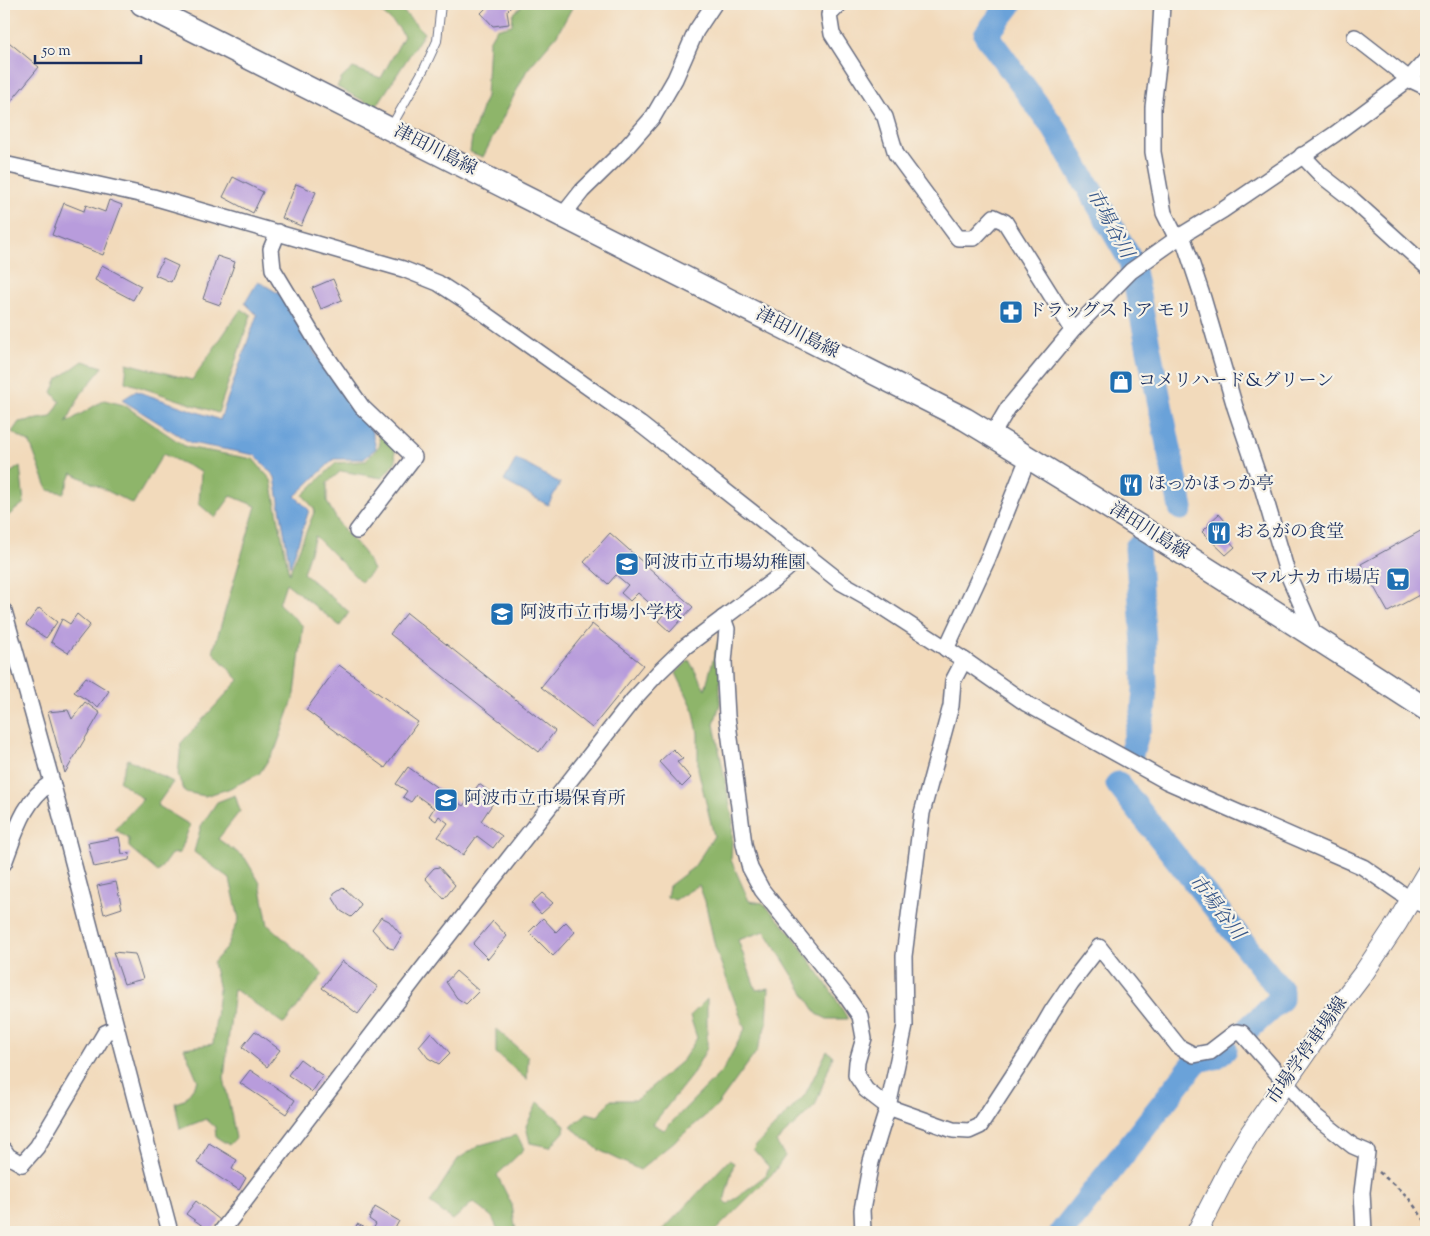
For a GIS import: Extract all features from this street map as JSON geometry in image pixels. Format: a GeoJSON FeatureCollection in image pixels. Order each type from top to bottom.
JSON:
{"type":"FeatureCollection","features":[{"type":"Feature","properties":{"kind":"main road","name":"津田川島線"},"geometry":{"type":"LineString","coordinates":[[145,4],[965,419],[1031,458],[1315,636],[1426,709]]}},
{"type":"Feature","properties":{"kind":"main road","name":"市場学停車場線"},"geometry":{"type":"LineString","coordinates":[[1197,1232],[1241,1147],[1397,923],[1418,903],[1426,874]]}},
{"type":"Feature","properties":{"kind":"street"},"geometry":{"type":"LineString","coordinates":[[563,215],[582,191],[624,150],[654,117],[696,31],[714,4]]}},
{"type":"Feature","properties":{"kind":"street"},"geometry":{"type":"LineString","coordinates":[[840,4],[829,15],[832,34],[885,117],[896,154],[958,238],[974,238],[994,217],[1006,222],[1073,330]]}},
{"type":"Feature","properties":{"kind":"street"},"geometry":{"type":"LineString","coordinates":[[1162,4],[1159,57],[1153,108],[1153,152],[1164,213],[1169,225],[1179,237],[1203,298],[1287,572],[1315,636]]}},
{"type":"Feature","properties":{"kind":"street"},"geometry":{"type":"LineString","coordinates":[[1355,37],[1409,79],[1426,88]]}},
{"type":"Feature","properties":{"kind":"street"},"geometry":{"type":"LineString","coordinates":[[992,435],[1008,408],[1073,330],[1134,269],[1335,134],[1409,79],[1426,60]]}},
{"type":"Feature","properties":{"kind":"street"},"geometry":{"type":"LineString","coordinates":[[1302,155],[1321,175],[1353,200],[1426,266]]}},
{"type":"Feature","properties":{"kind":"street"},"geometry":{"type":"LineString","coordinates":[[4,164],[153,197],[403,269],[438,283],[640,424],[842,582],[964,660],[1027,704],[1166,781],[1363,867],[1418,903]]}},
{"type":"Feature","properties":{"kind":"street"},"geometry":{"type":"LineString","coordinates":[[278,232],[271,249],[273,270],[320,347],[362,406],[414,457],[357,530]]}},
{"type":"Feature","properties":{"kind":"street"},"geometry":{"type":"LineString","coordinates":[[946,649],[988,558],[1024,468],[1031,458]]}},
{"type":"Feature","properties":{"kind":"street"},"geometry":{"type":"LineString","coordinates":[[221,1232],[420,972],[633,700],[686,646],[774,580],[805,553]]}},
{"type":"Feature","properties":{"kind":"street"},"geometry":{"type":"LineString","coordinates":[[4,611],[52,782],[170,1232]]}},
{"type":"Feature","properties":{"kind":"street"},"geometry":{"type":"LineString","coordinates":[[723,618],[728,629],[724,662],[727,716],[744,844],[750,868],[762,890],[860,1016],[864,1038],[856,1075],[866,1090],[888,1107],[953,1130],[969,1131],[980,1126],[1027,1054],[1052,1011],[1099,948],[1179,1047],[1194,1055],[1210,1052],[1236,1032],[1242,1032],[1315,1116],[1353,1146],[1367,1152],[1362,1192],[1364,1232]]}},
{"type":"Feature","properties":{"kind":"street"},"geometry":{"type":"LineString","coordinates":[[863,1232],[862,1210],[871,1162],[888,1107],[905,1026],[904,956],[922,813],[952,706],[953,681],[964,660]]}},
{"type":"Feature","properties":{"kind":"street"},"geometry":{"type":"LineString","coordinates":[[4,863],[26,808],[41,789],[52,782]]}},
{"type":"Feature","properties":{"kind":"street"},"geometry":{"type":"LineString","coordinates":[[4,1150],[8,1156],[22,1164],[37,1147],[105,1033],[116,1028]]}},
{"type":"Feature","properties":{"kind":"lane"},"geometry":{"type":"LineString","coordinates":[[390,128],[425,67],[437,41],[441,4]]}},
{"type":"Feature","properties":{"kind":"path"},"geometry":{"type":"LineString","coordinates":[[1366,1162],[1407,1196],[1426,1222]]}},
{"type":"Feature","properties":{"kind":"green space"},"geometry":{"type":"Polygon","coordinates":[[[361,4],[396,4],[424,33],[376,107],[337,87],[342,78],[353,68],[381,78],[404,36],[398,27],[376,7],[361,4]]]}},
{"type":"Feature","properties":{"kind":"green space"},"geometry":{"type":"Polygon","coordinates":[[[524,4],[574,4],[557,35],[527,70],[483,157],[470,152],[472,137],[486,96],[489,41],[496,29],[512,25],[513,14],[524,4]]]}},
{"type":"Feature","properties":{"kind":"green space"},"geometry":{"type":"Polygon","coordinates":[[[241,309],[251,315],[218,413],[125,382],[127,363],[192,380],[241,309]]]}},
{"type":"Feature","properties":{"kind":"green space"},"geometry":{"type":"Polygon","coordinates":[[[83,361],[103,367],[81,394],[66,423],[104,400],[124,405],[186,447],[253,459],[271,480],[289,574],[315,510],[303,495],[336,463],[366,461],[380,445],[377,428],[394,445],[396,461],[382,478],[341,471],[327,483],[327,502],[340,525],[364,553],[373,570],[361,582],[315,536],[303,573],[349,612],[340,626],[286,583],[279,604],[303,626],[295,694],[276,748],[259,774],[228,789],[205,796],[185,792],[178,776],[181,743],[239,680],[213,652],[256,506],[231,496],[215,518],[199,504],[201,472],[163,454],[133,504],[72,473],[64,493],[48,490],[30,443],[12,432],[19,422],[51,417],[60,402],[52,392],[58,379],[83,361]]]}},
{"type":"Feature","properties":{"kind":"green space"},"geometry":{"type":"Polygon","coordinates":[[[20,466],[24,503],[4,519],[4,477],[20,466]]]}},
{"type":"Feature","properties":{"kind":"green space"},"geometry":{"type":"Polygon","coordinates":[[[720,635],[720,704],[714,724],[733,821],[731,860],[749,901],[763,903],[791,933],[848,1019],[827,1019],[817,1014],[765,931],[738,940],[756,990],[769,988],[767,1022],[757,1051],[717,1106],[640,1170],[599,1150],[571,1127],[587,1113],[598,1116],[611,1100],[636,1100],[683,1060],[697,1038],[690,1016],[707,999],[707,1048],[692,1075],[653,1124],[664,1130],[723,1070],[745,1029],[715,947],[705,901],[699,885],[675,900],[667,897],[669,886],[694,867],[714,836],[698,769],[698,733],[693,708],[676,673],[689,660],[705,689],[720,635]]]}},
{"type":"Feature","properties":{"kind":"green space"},"geometry":{"type":"Polygon","coordinates":[[[128,759],[173,782],[157,805],[190,825],[180,853],[171,854],[158,872],[129,847],[129,839],[115,829],[143,799],[119,781],[128,759]]]}},
{"type":"Feature","properties":{"kind":"green space"},"geometry":{"type":"Polygon","coordinates":[[[235,795],[240,811],[218,839],[245,858],[260,883],[268,925],[323,974],[284,1024],[234,989],[224,1078],[236,1138],[229,1145],[216,1137],[215,1127],[206,1119],[180,1129],[175,1103],[184,1100],[198,1081],[184,1048],[213,1044],[219,990],[213,963],[226,948],[239,919],[230,879],[194,852],[201,826],[217,802],[235,795]]]}},
{"type":"Feature","properties":{"kind":"green space"},"geometry":{"type":"Polygon","coordinates":[[[496,1029],[528,1057],[527,1080],[496,1053],[496,1029]]]}},
{"type":"Feature","properties":{"kind":"green space"},"geometry":{"type":"Polygon","coordinates":[[[827,1051],[833,1056],[815,1106],[776,1142],[785,1156],[774,1172],[714,1232],[661,1232],[729,1160],[734,1163],[724,1201],[727,1205],[766,1175],[769,1167],[753,1149],[805,1095],[827,1051]]]}},
{"type":"Feature","properties":{"kind":"green space"},"geometry":{"type":"Polygon","coordinates":[[[538,1102],[565,1125],[564,1132],[550,1147],[530,1143],[526,1126],[538,1102]]]}},
{"type":"Feature","properties":{"kind":"green space"},"geometry":{"type":"Polygon","coordinates":[[[517,1135],[524,1149],[497,1175],[512,1205],[516,1232],[499,1232],[492,1217],[473,1202],[453,1220],[430,1203],[458,1159],[480,1145],[517,1135]]]}},
{"type":"Feature","properties":{"kind":"water"},"geometry":{"type":"Polygon","coordinates":[[[258,281],[281,295],[315,353],[350,404],[371,429],[376,448],[364,459],[334,459],[295,496],[309,510],[290,567],[275,477],[255,455],[191,443],[122,400],[136,391],[220,420],[257,315],[245,303],[258,281]]]}},
{"type":"Feature","properties":{"kind":"water"},"geometry":{"type":"Polygon","coordinates":[[[516,459],[560,483],[548,505],[504,481],[516,459]]]}},
{"type":"Feature","properties":{"kind":"building"},"geometry":{"type":"Polygon","coordinates":[[[490,4],[514,4],[507,11],[509,24],[493,26],[481,13],[490,4]]]}},
{"type":"Feature","properties":{"kind":"building"},"geometry":{"type":"Polygon","coordinates":[[[4,38],[39,67],[4,110],[4,81],[7,77],[4,75],[4,38]]]}},
{"type":"Feature","properties":{"kind":"building"},"geometry":{"type":"Polygon","coordinates":[[[233,177],[263,192],[253,213],[223,197],[233,177]]]}},
{"type":"Feature","properties":{"kind":"building"},"geometry":{"type":"Polygon","coordinates":[[[296,184],[316,192],[301,226],[282,218],[296,184]]]}},
{"type":"Feature","properties":{"kind":"building"},"geometry":{"type":"Polygon","coordinates":[[[109,200],[122,205],[103,255],[52,235],[64,203],[84,211],[86,205],[105,212],[109,200]]]}},
{"type":"Feature","properties":{"kind":"building"},"geometry":{"type":"Polygon","coordinates":[[[217,256],[235,262],[220,305],[203,299],[217,256]]]}},
{"type":"Feature","properties":{"kind":"building"},"geometry":{"type":"Polygon","coordinates":[[[163,259],[178,266],[171,282],[155,275],[163,259]]]}},
{"type":"Feature","properties":{"kind":"building"},"geometry":{"type":"Polygon","coordinates":[[[102,265],[141,286],[133,300],[95,280],[102,265]]]}},
{"type":"Feature","properties":{"kind":"building"},"geometry":{"type":"Polygon","coordinates":[[[333,279],[342,300],[321,309],[312,288],[333,279]]]}},
{"type":"Feature","properties":{"kind":"building"},"geometry":{"type":"Polygon","coordinates":[[[1219,514],[1225,521],[1221,525],[1225,528],[1222,530],[1235,547],[1226,555],[1202,532],[1219,514]]]}},
{"type":"Feature","properties":{"kind":"building","name":"マルナカ 市場店"},"geometry":{"type":"Polygon","coordinates":[[[1426,528],[1426,604],[1421,594],[1388,612],[1361,564],[1426,528]]]}},
{"type":"Feature","properties":{"kind":"building"},"geometry":{"type":"Polygon","coordinates":[[[610,533],[693,607],[670,632],[658,621],[663,615],[638,593],[630,601],[621,593],[628,585],[616,575],[608,584],[584,562],[610,533]]]}},
{"type":"Feature","properties":{"kind":"building"},"geometry":{"type":"Polygon","coordinates":[[[39,608],[57,622],[46,638],[26,625],[39,608]]]}},
{"type":"Feature","properties":{"kind":"building"},"geometry":{"type":"Polygon","coordinates":[[[407,613],[555,731],[539,752],[390,634],[407,613]]]}},
{"type":"Feature","properties":{"kind":"building"},"geometry":{"type":"Polygon","coordinates":[[[77,614],[90,625],[68,653],[51,642],[62,619],[70,624],[77,614]]]}},
{"type":"Feature","properties":{"kind":"building"},"geometry":{"type":"Polygon","coordinates":[[[592,624],[643,665],[592,728],[541,687],[592,624]]]}},
{"type":"Feature","properties":{"kind":"building"},"geometry":{"type":"Polygon","coordinates":[[[339,665],[418,722],[385,768],[306,710],[339,665]]]}},
{"type":"Feature","properties":{"kind":"building"},"geometry":{"type":"Polygon","coordinates":[[[86,677],[109,691],[98,707],[74,692],[86,677]]]}},
{"type":"Feature","properties":{"kind":"building"},"geometry":{"type":"Polygon","coordinates":[[[85,702],[100,713],[65,773],[48,712],[68,710],[72,719],[85,702]]]}},
{"type":"Feature","properties":{"kind":"building"},"geometry":{"type":"Polygon","coordinates":[[[673,749],[683,759],[677,762],[691,778],[682,787],[659,762],[673,749]]]}},
{"type":"Feature","properties":{"kind":"building"},"geometry":{"type":"Polygon","coordinates":[[[408,767],[463,806],[479,784],[497,797],[481,821],[502,836],[493,848],[477,836],[463,855],[438,837],[448,823],[439,816],[436,821],[429,816],[434,808],[416,795],[411,802],[403,797],[407,791],[396,784],[408,767]]]}},
{"type":"Feature","properties":{"kind":"building"},"geometry":{"type":"Polygon","coordinates":[[[119,837],[122,854],[130,853],[129,860],[94,867],[88,843],[119,837]]]}},
{"type":"Feature","properties":{"kind":"building"},"geometry":{"type":"Polygon","coordinates":[[[439,867],[455,885],[444,899],[425,878],[434,868],[439,867]]]}},
{"type":"Feature","properties":{"kind":"building"},"geometry":{"type":"Polygon","coordinates":[[[116,882],[122,908],[104,914],[97,886],[116,882]]]}},
{"type":"Feature","properties":{"kind":"building"},"geometry":{"type":"Polygon","coordinates":[[[343,887],[361,904],[351,917],[341,911],[333,898],[334,893],[343,887]]]}},
{"type":"Feature","properties":{"kind":"building"},"geometry":{"type":"Polygon","coordinates":[[[542,893],[553,903],[541,914],[531,903],[542,893]]]}},
{"type":"Feature","properties":{"kind":"building"},"geometry":{"type":"Polygon","coordinates":[[[381,917],[389,921],[402,936],[394,949],[389,948],[372,929],[381,917]]]}},
{"type":"Feature","properties":{"kind":"building"},"geometry":{"type":"Polygon","coordinates":[[[543,918],[556,932],[566,922],[575,932],[553,956],[529,932],[543,918]]]}},
{"type":"Feature","properties":{"kind":"building"},"geometry":{"type":"Polygon","coordinates":[[[493,921],[507,936],[488,959],[473,944],[493,921]]]}},
{"type":"Feature","properties":{"kind":"building"},"geometry":{"type":"Polygon","coordinates":[[[113,952],[135,954],[143,979],[124,984],[113,952]]]}},
{"type":"Feature","properties":{"kind":"building"},"geometry":{"type":"Polygon","coordinates":[[[342,961],[378,987],[358,1014],[322,988],[342,961]]]}},
{"type":"Feature","properties":{"kind":"building"},"geometry":{"type":"Polygon","coordinates":[[[456,971],[479,991],[466,1004],[457,998],[446,982],[456,971]]]}},
{"type":"Feature","properties":{"kind":"building"},"geometry":{"type":"Polygon","coordinates":[[[255,1031],[280,1050],[267,1067],[242,1047],[255,1031]]]}},
{"type":"Feature","properties":{"kind":"building"},"geometry":{"type":"Polygon","coordinates":[[[431,1032],[450,1053],[439,1064],[428,1058],[419,1046],[431,1032]]]}},
{"type":"Feature","properties":{"kind":"building"},"geometry":{"type":"Polygon","coordinates":[[[300,1059],[323,1076],[312,1092],[288,1075],[300,1059]]]}},
{"type":"Feature","properties":{"kind":"building"},"geometry":{"type":"Polygon","coordinates":[[[250,1070],[295,1100],[286,1114],[240,1083],[250,1070]]]}},
{"type":"Feature","properties":{"kind":"building"},"geometry":{"type":"Polygon","coordinates":[[[209,1143],[237,1160],[232,1169],[246,1178],[239,1190],[197,1163],[209,1143]]]}},
{"type":"Feature","properties":{"kind":"building"},"geometry":{"type":"Polygon","coordinates":[[[196,1201],[220,1220],[211,1232],[186,1214],[196,1201]]]}},
{"type":"Feature","properties":{"kind":"building"},"geometry":{"type":"Polygon","coordinates":[[[375,1207],[399,1221],[393,1232],[354,1232],[357,1224],[372,1231],[376,1224],[369,1219],[375,1207]]]}},
{"type":"Feature","properties":{"kind":"waterway","name":"市場谷川"},"geometry":{"type":"LineString","coordinates":[[1010,4],[986,35],[1056,131],[1131,261],[1181,508]]}},
{"type":"Feature","properties":{"kind":"waterway","name":"市場谷川"},"geometry":{"type":"LineString","coordinates":[[1131,754],[1143,713],[1145,688],[1144,644],[1137,548]]}},
{"type":"Feature","properties":{"kind":"waterway","name":"市場谷川"},"geometry":{"type":"LineString","coordinates":[[1118,784],[1281,991],[1281,999],[1248,1029]]}},
{"type":"Feature","properties":{"kind":"waterway","name":"市場谷川"},"geometry":{"type":"LineString","coordinates":[[1062,1232],[1197,1060],[1215,1057],[1225,1049]]}},
{"type":"Feature","properties":{"kind":"place","name":"ドラッグストア モリ"},"geometry":{"type":"Point","coordinates":[1011,312]}},
{"type":"Feature","properties":{"kind":"place","name":"コメリハード&グリーン"},"geometry":{"type":"Point","coordinates":[1121,382]}},
{"type":"Feature","properties":{"kind":"place","name":"ほっかほっか亭"},"geometry":{"type":"Point","coordinates":[1131,485]}},
{"type":"Feature","properties":{"kind":"place","name":"おるがの食堂"},"geometry":{"type":"Point","coordinates":[1219,533]}},
{"type":"Feature","properties":{"kind":"place","name":"阿波市立市場幼稚園"},"geometry":{"type":"Point","coordinates":[627,564]}},
{"type":"Feature","properties":{"kind":"place","name":"マルナカ 市場店"},"geometry":{"type":"Point","coordinates":[1398,579]}},
{"type":"Feature","properties":{"kind":"place","name":"阿波市立市場小学校"},"geometry":{"type":"Point","coordinates":[502,614]}},
{"type":"Feature","properties":{"kind":"place","name":"阿波市立市場保育所"},"geometry":{"type":"Point","coordinates":[446,800]}}]}
